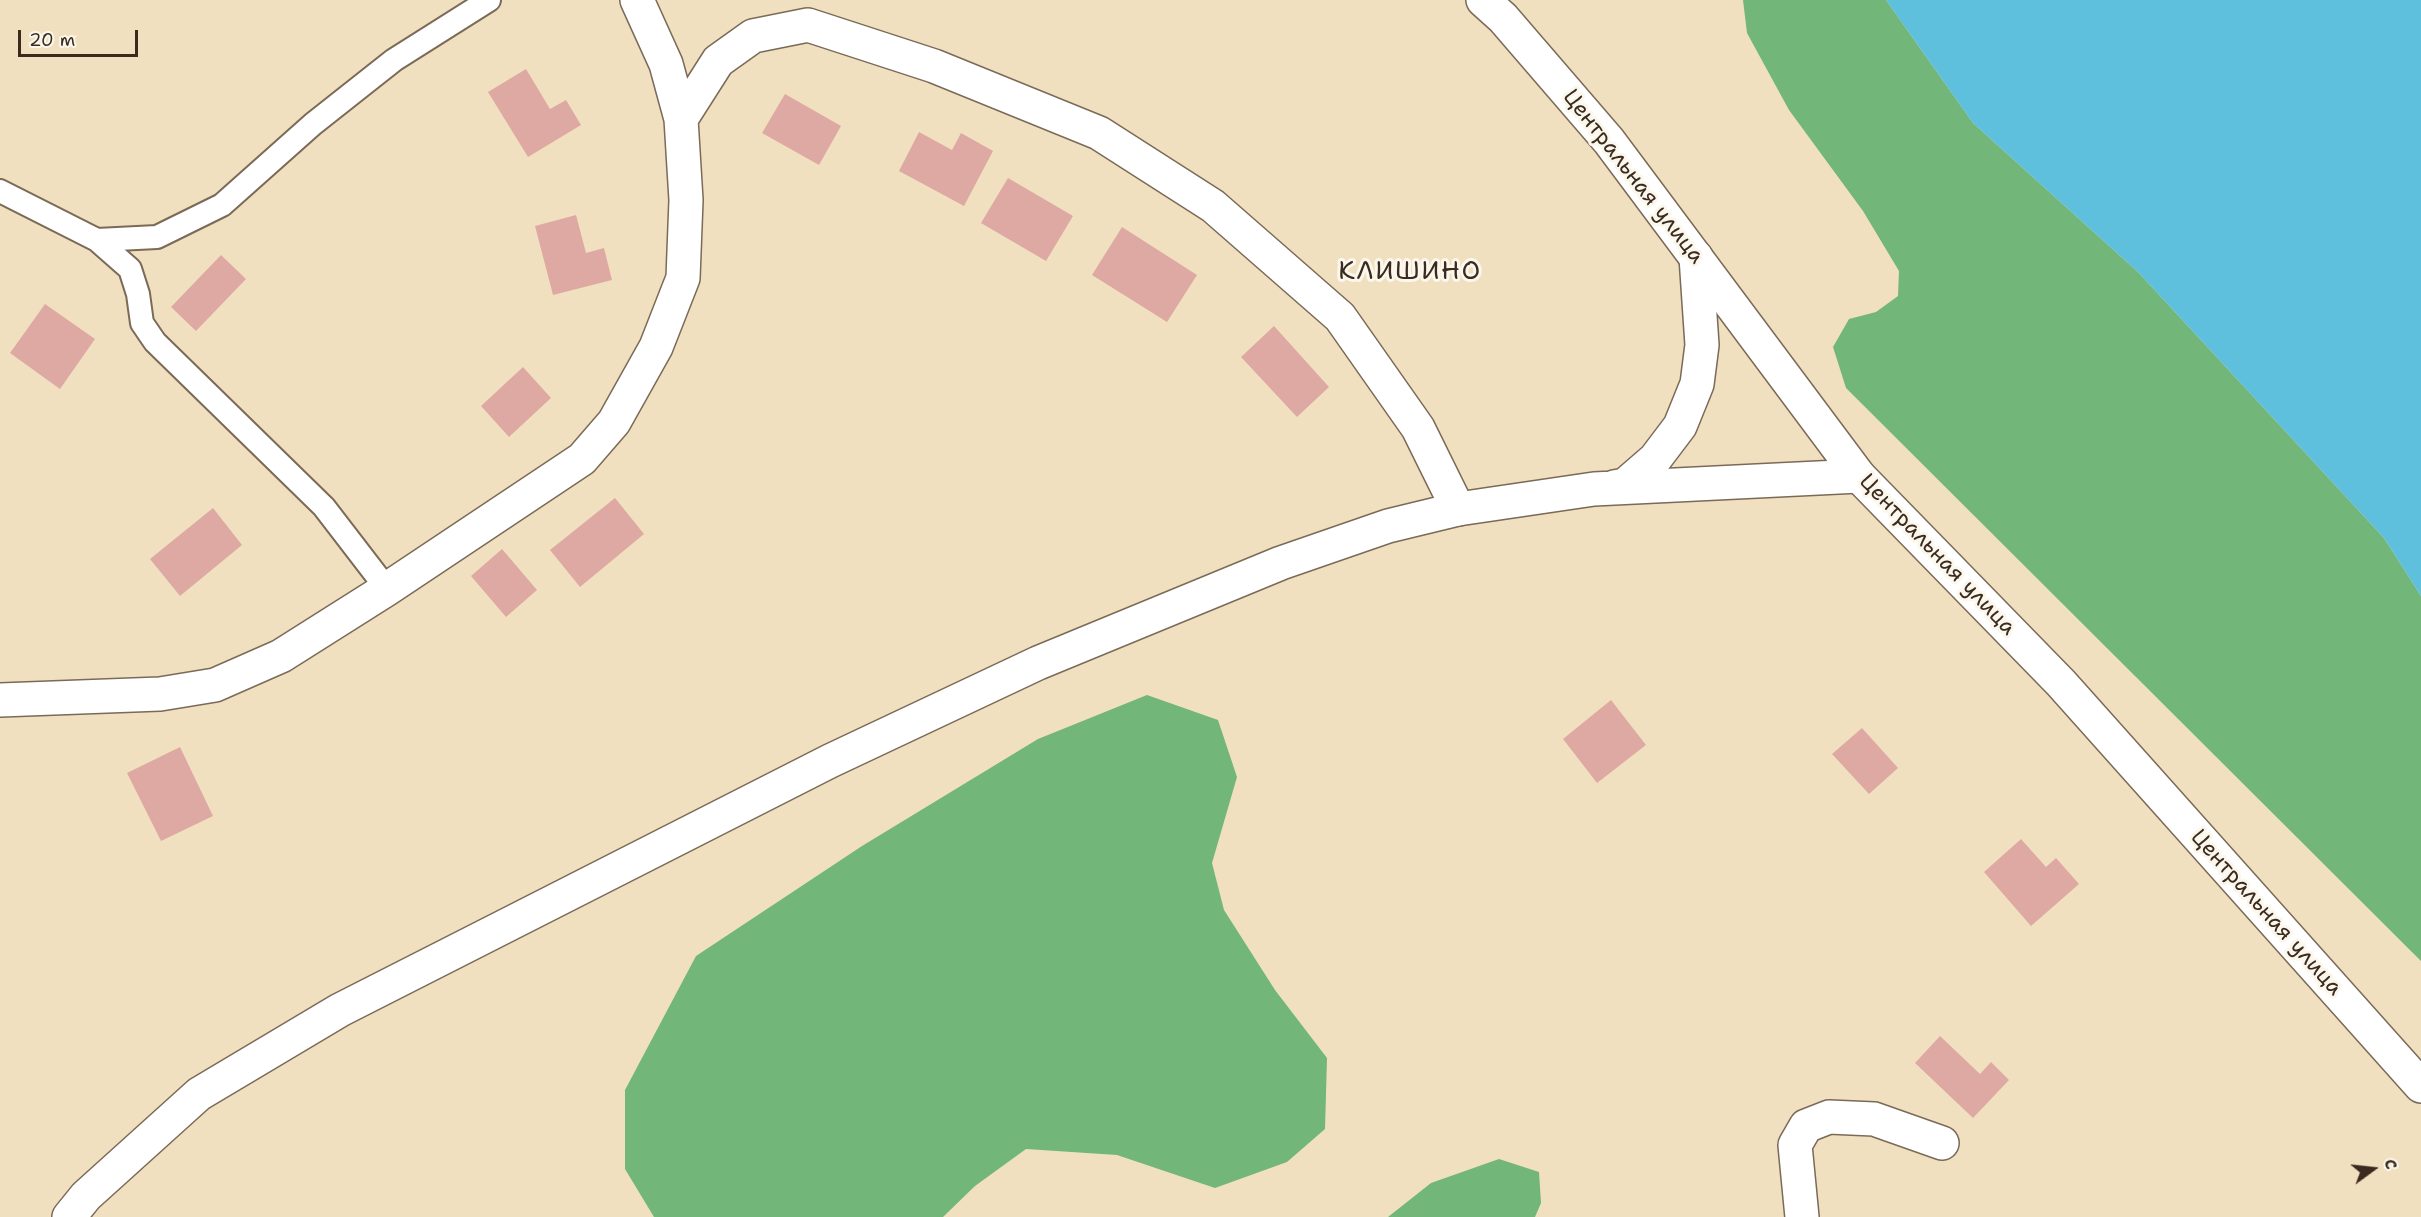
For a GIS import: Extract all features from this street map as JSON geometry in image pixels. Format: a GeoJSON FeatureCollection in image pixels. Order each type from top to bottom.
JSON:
{"type":"FeatureCollection","features":[{"type":"Feature","properties":{"kind":"main road"},"geometry":{"type":"LineString","coordinates":[[0,700],[160,694],[214,685],[281,656],[387,589],[582,459],[614,422],[656,347],[683,278],[686,201],[681,119],[666,64],[637,0]]}},
{"type":"Feature","properties":{"kind":"main road","name":"Центральная улица"},"geometry":{"type":"LineString","coordinates":[[1483,0],[1503,18],[1609,141],[1859,476],[2061,683],[2421,1086]]}},
{"type":"Feature","properties":{"kind":"main road"},"geometry":{"type":"LineString","coordinates":[[681,119],[718,61],[753,36],[808,25],[934,66],[1100,133],[1213,206],[1340,317],[1418,428],[1458,509]]}},
{"type":"Feature","properties":{"kind":"main road"},"geometry":{"type":"LineString","coordinates":[[69,1217],[86,1196],[200,1094],[362,999],[830,761],[1038,663],[1281,563],[1388,526],[1458,509],[1626,485],[1655,459],[1680,426],[1697,384],[1702,345],[1696,257]]}},
{"type":"Feature","properties":{"kind":"main road"},"geometry":{"type":"LineString","coordinates":[[1594,489],[1859,476]]}},
{"type":"Feature","properties":{"kind":"main road"},"geometry":{"type":"LineString","coordinates":[[1802,1217],[1795,1145],[1806,1126],[1829,1117],[1874,1119],[1942,1143]]}},
{"type":"Feature","properties":{"kind":"lane"},"geometry":{"type":"LineString","coordinates":[[97,240],[157,237],[222,205],[313,124],[394,60],[489,0]]}},
{"type":"Feature","properties":{"kind":"lane"},"geometry":{"type":"LineString","coordinates":[[0,191],[97,240],[130,269],[138,294],[142,323],[155,342],[324,507],[387,589]]}},
{"type":"Feature","properties":{"kind":"green space"},"geometry":{"type":"Polygon","coordinates":[[[1743,0],[1886,0],[1973,123],[2138,272],[2384,538],[2421,596],[2421,961],[1846,388],[1833,347],[1849,319],[1876,312],[1898,296],[1899,271],[1863,211],[1789,110],[1747,33],[1743,0]]]}},
{"type":"Feature","properties":{"kind":"green space"},"geometry":{"type":"Polygon","coordinates":[[[1147,695],[1218,720],[1237,777],[1212,863],[1224,910],[1275,990],[1327,1058],[1325,1129],[1287,1162],[1215,1188],[1117,1155],[1026,1149],[975,1186],[943,1217],[654,1217],[625,1169],[625,1090],[696,956],[862,846],[1038,739],[1147,695]]]}},
{"type":"Feature","properties":{"kind":"green space"},"geometry":{"type":"Polygon","coordinates":[[[1499,1159],[1539,1172],[1541,1203],[1535,1217],[1388,1217],[1431,1183],[1499,1159]]]}},
{"type":"Feature","properties":{"kind":"water"},"geometry":{"type":"Polygon","coordinates":[[[1886,0],[2421,0],[2421,596],[2384,538],[2138,272],[1973,123],[1886,0]]]}},
{"type":"Feature","properties":{"kind":"building"},"geometry":{"type":"Polygon","coordinates":[[[526,69],[550,109],[566,100],[581,125],[528,157],[488,92],[526,69]]]}},
{"type":"Feature","properties":{"kind":"building"},"geometry":{"type":"Polygon","coordinates":[[[785,94],[841,126],[819,165],[762,133],[785,94]]]}},
{"type":"Feature","properties":{"kind":"building"},"geometry":{"type":"Polygon","coordinates":[[[919,132],[952,150],[961,133],[993,151],[964,206],[899,171],[919,132]]]}},
{"type":"Feature","properties":{"kind":"building"},"geometry":{"type":"Polygon","coordinates":[[[1008,178],[1073,216],[1046,261],[981,223],[1008,178]]]}},
{"type":"Feature","properties":{"kind":"building"},"geometry":{"type":"Polygon","coordinates":[[[576,215],[586,253],[604,248],[612,280],[553,295],[535,226],[576,215]]]}},
{"type":"Feature","properties":{"kind":"building"},"geometry":{"type":"Polygon","coordinates":[[[1122,227],[1197,275],[1167,322],[1092,275],[1122,227]]]}},
{"type":"Feature","properties":{"kind":"building"},"geometry":{"type":"Polygon","coordinates":[[[221,255],[246,279],[196,331],[171,307],[221,255]]]}},
{"type":"Feature","properties":{"kind":"building"},"geometry":{"type":"Polygon","coordinates":[[[45,304],[95,339],[60,389],[10,353],[45,304]]]}},
{"type":"Feature","properties":{"kind":"building"},"geometry":{"type":"Polygon","coordinates":[[[1274,326],[1329,387],[1297,417],[1241,357],[1274,326]]]}},
{"type":"Feature","properties":{"kind":"building"},"geometry":{"type":"Polygon","coordinates":[[[523,367],[551,398],[509,437],[481,406],[523,367]]]}},
{"type":"Feature","properties":{"kind":"building"},"geometry":{"type":"Polygon","coordinates":[[[615,498],[644,534],[580,587],[550,550],[615,498]]]}},
{"type":"Feature","properties":{"kind":"building"},"geometry":{"type":"Polygon","coordinates":[[[213,508],[242,545],[180,596],[150,559],[213,508]]]}},
{"type":"Feature","properties":{"kind":"building"},"geometry":{"type":"Polygon","coordinates":[[[502,549],[537,590],[506,617],[471,576],[502,549]]]}},
{"type":"Feature","properties":{"kind":"building"},"geometry":{"type":"Polygon","coordinates":[[[1611,700],[1646,745],[1597,783],[1563,739],[1611,700]]]}},
{"type":"Feature","properties":{"kind":"building"},"geometry":{"type":"Polygon","coordinates":[[[1862,728],[1898,768],[1869,794],[1832,754],[1862,728]]]}},
{"type":"Feature","properties":{"kind":"building"},"geometry":{"type":"Polygon","coordinates":[[[180,747],[213,816],[161,841],[127,773],[180,747]]]}},
{"type":"Feature","properties":{"kind":"building"},"geometry":{"type":"Polygon","coordinates":[[[2021,839],[2046,867],[2056,858],[2079,884],[2031,926],[1984,872],[2021,839]]]}},
{"type":"Feature","properties":{"kind":"building"},"geometry":{"type":"Polygon","coordinates":[[[1940,1036],[1980,1074],[1991,1062],[2009,1080],[1973,1118],[1915,1063],[1940,1036]]]}},
{"type":"Feature","properties":{"kind":"district","name":"КЛИШИНО"},"geometry":{"type":"Point","coordinates":[1410,272]}}]}
